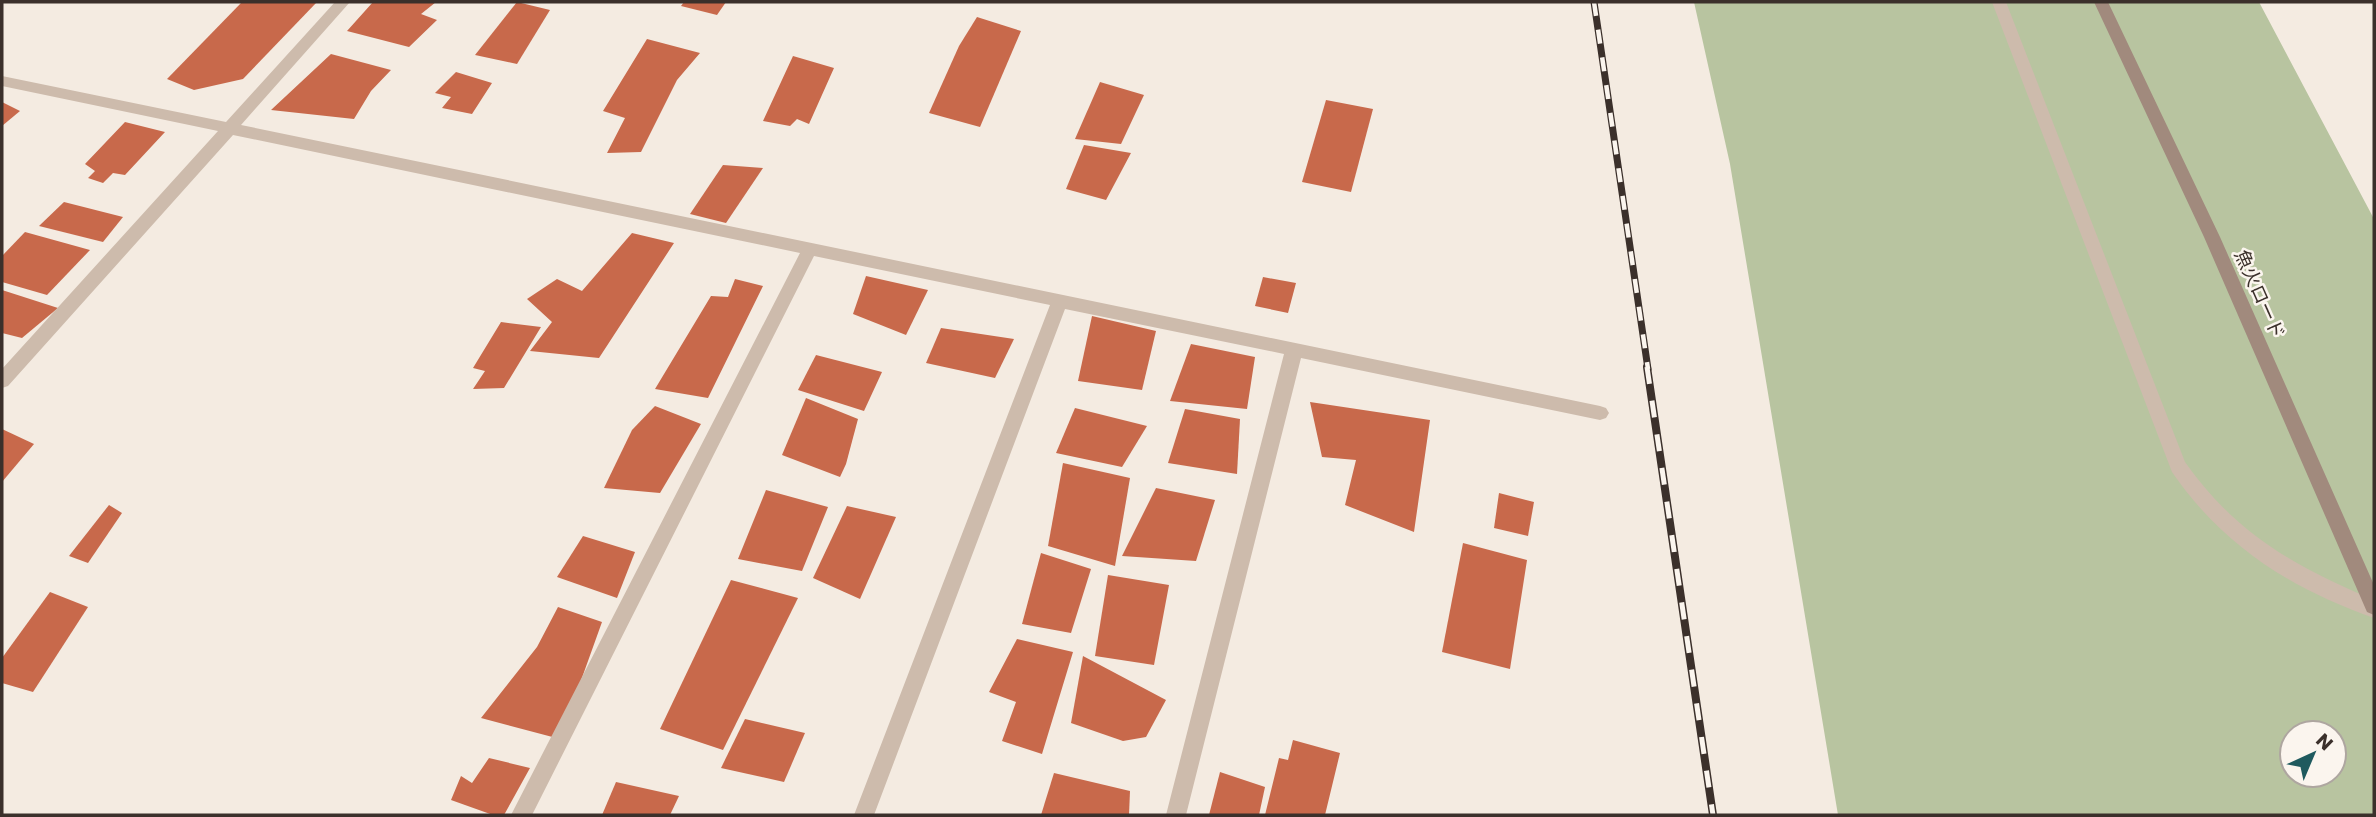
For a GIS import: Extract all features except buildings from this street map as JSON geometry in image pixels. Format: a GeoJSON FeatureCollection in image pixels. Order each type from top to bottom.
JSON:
{"type":"FeatureCollection","features":[{"type":"Feature","properties":{"kind":"street"},"geometry":{"type":"LineString","coordinates":[[2,381],[342,2]]}},
{"type":"Feature","properties":{"kind":"street"},"geometry":{"type":"LineString","coordinates":[[1999,2],[2178,466],[2195,495],[2229,529],[2260,552],[2306,580],[2374,607]]}},
{"type":"Feature","properties":{"kind":"street","name":"魚火ロード"},"geometry":{"type":"LineString","coordinates":[[2101,2],[2211,237],[2374,607]]}},
{"type":"Feature","properties":{"kind":"street"},"geometry":{"type":"LineString","coordinates":[[2,81],[227,130],[1600,413]]}},
{"type":"Feature","properties":{"kind":"street"},"geometry":{"type":"LineString","coordinates":[[521,815],[810,249]]}},
{"type":"Feature","properties":{"kind":"street"},"geometry":{"type":"LineString","coordinates":[[864,815],[1060,302]]}},
{"type":"Feature","properties":{"kind":"street"},"geometry":{"type":"LineString","coordinates":[[1176,815],[1294,350]]}},
{"type":"Feature","properties":{"kind":"green space"},"geometry":{"type":"Polygon","coordinates":[[[1694,2],[2259,2],[2374,219],[2374,815],[1838,815],[1730,164],[1694,2]]]}},
{"type":"Feature","properties":{"kind":"railway"},"geometry":{"type":"LineString","coordinates":[[1594,2],[1648,369]]}},
{"type":"Feature","properties":{"kind":"railway"},"geometry":{"type":"LineString","coordinates":[[1647,367],[1713,815]]}}]}
